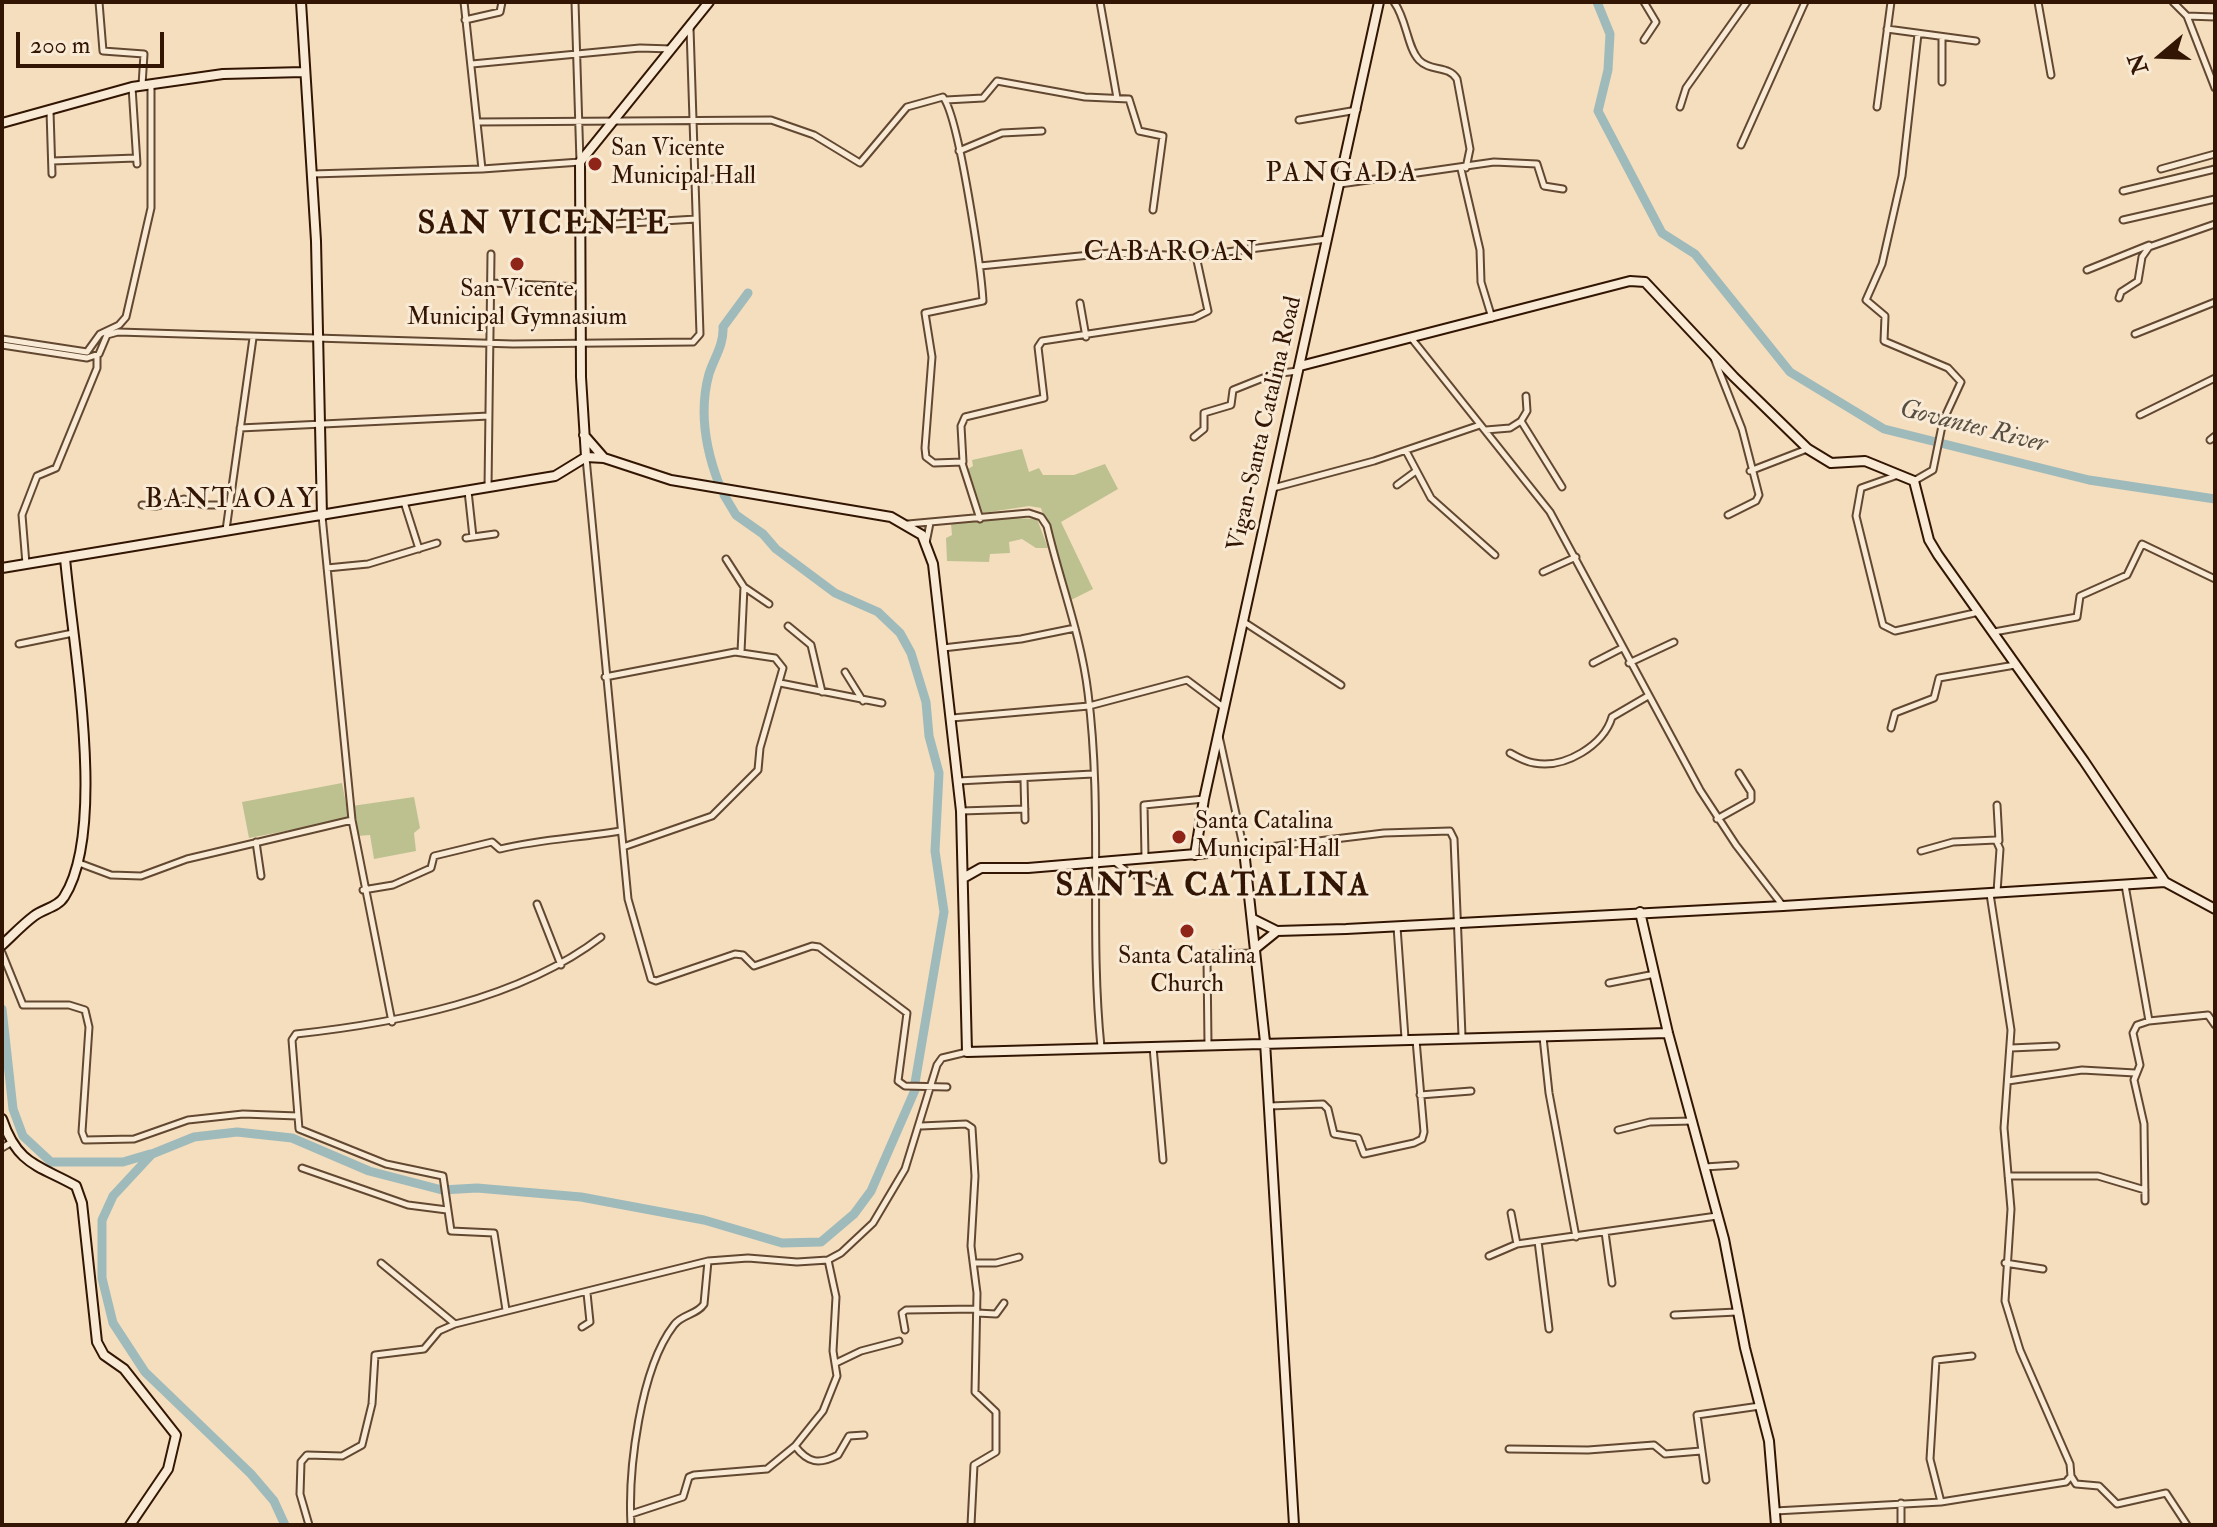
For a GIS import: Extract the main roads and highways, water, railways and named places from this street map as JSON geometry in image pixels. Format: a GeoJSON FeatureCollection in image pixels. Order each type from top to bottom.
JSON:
{"type":"FeatureCollection","features":[{"type":"Feature","properties":{"kind":"waterway","name":"Govantes River"},"geometry":{"type":"LineString","coordinates":[[1597,2],[1610,34],[1608,70],[1598,111],[1662,233],[1695,254],[1790,372],[1884,429],[2089,480],[2215,499]]}},
{"type":"Feature","properties":{"kind":"waterway"},"geometry":{"type":"LineString","coordinates":[[719,484],[705,430],[706,388],[723,327],[748,293]]}},
{"type":"Feature","properties":{"kind":"waterway"},"geometry":{"type":"LineString","coordinates":[[724,495],[736,515],[763,534],[776,549],[835,593],[878,612],[900,633],[911,653],[926,702],[929,736],[939,773],[935,851],[944,912],[915,1083]]}},
{"type":"Feature","properties":{"kind":"waterway"},"geometry":{"type":"LineString","coordinates":[[2,1009],[13,1109],[23,1136],[51,1162],[123,1162],[150,1154]]}},
{"type":"Feature","properties":{"kind":"waterway"},"geometry":{"type":"LineString","coordinates":[[285,1525],[274,1501],[251,1474],[145,1372],[113,1323],[102,1278],[102,1220],[113,1196],[152,1154],[194,1137],[237,1132],[292,1138],[369,1171],[442,1190],[477,1188],[581,1197],[704,1220],[782,1243],[821,1242],[854,1214],[871,1191],[915,1090]]}},
{"type":"Feature","properties":{"kind":"place","name":"San Vicente Municipal Hall"},"geometry":{"type":"Point","coordinates":[595,164]}},
{"type":"Feature","properties":{"kind":"place","name":"San Vicente Municipal Gymnasium"},"geometry":{"type":"Point","coordinates":[517,264]}},
{"type":"Feature","properties":{"kind":"place","name":"Santa Catalina Municipal Hall"},"geometry":{"type":"Point","coordinates":[1179,837]}},
{"type":"Feature","properties":{"kind":"place","name":"Santa Catalina Church"},"geometry":{"type":"Point","coordinates":[1187,931]}},
{"type":"Feature","properties":{"kind":"district","name":"PANGADA"},"geometry":{"type":"Point","coordinates":[1342,175]}},
{"type":"Feature","properties":{"kind":"district","name":"SAN VICENTE"},"geometry":{"type":"Point","coordinates":[544,226]}},
{"type":"Feature","properties":{"kind":"district","name":"CABAROAN"},"geometry":{"type":"Point","coordinates":[1171,254]}},
{"type":"Feature","properties":{"kind":"district","name":"BANTAOAY"},"geometry":{"type":"Point","coordinates":[231,501]}},
{"type":"Feature","properties":{"kind":"district","name":"SANTA CATALINA"},"geometry":{"type":"Point","coordinates":[1213,888]}}]}
